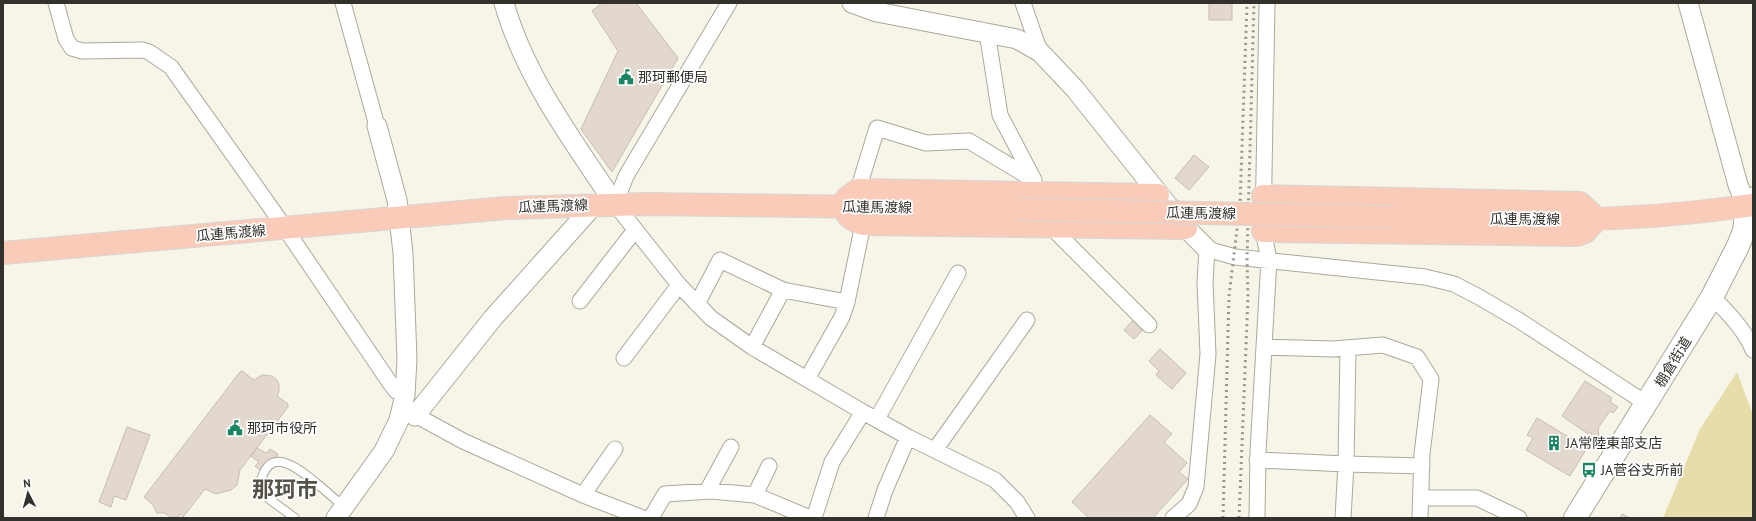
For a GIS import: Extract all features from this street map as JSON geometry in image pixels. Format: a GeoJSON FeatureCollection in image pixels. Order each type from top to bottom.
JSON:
{"type":"FeatureCollection","features":[{"type":"Feature","properties":{"kind":"main road"},"geometry":{"type":"LineString","coordinates":[[1158,195],[1040,186],[858,190],[847,198],[841,206],[848,216],[855,222],[863,224],[1051,228],[1186,228]]}},
{"type":"Feature","properties":{"kind":"main road"},"geometry":{"type":"LineString","coordinates":[[1263,196],[1580,203],[1597,219],[1585,232],[1577,235],[1263,230]]}},
{"type":"Feature","properties":{"kind":"main road","name":"瓜連馬渡線"},"geometry":{"type":"LineString","coordinates":[[3,253],[506,208],[605,205],[841,206],[1544,220],[1597,219],[1676,214],[1751,203]]}},
{"type":"Feature","properties":{"kind":"main road","name":"棚倉街道"},"geometry":{"type":"LineString","coordinates":[[1575,518],[1712,297],[1738,246],[1744,231],[1751,203]]}},
{"type":"Feature","properties":{"kind":"street"},"geometry":{"type":"LineString","coordinates":[[56,3],[66,39],[72,48],[82,51],[143,50],[149,52],[171,67],[285,228],[390,383],[408,407],[463,441],[583,495],[643,518]]}},
{"type":"Feature","properties":{"kind":"street"},"geometry":{"type":"LineString","coordinates":[[343,3],[397,200],[406,298],[408,407]]}},
{"type":"Feature","properties":{"kind":"street"},"geometry":{"type":"LineString","coordinates":[[504,3],[523,55],[605,205],[635,230],[679,285],[711,318],[752,347],[863,412],[908,437],[995,480],[1017,502],[1027,518]]}},
{"type":"Feature","properties":{"kind":"street"},"geometry":{"type":"LineString","coordinates":[[341,513],[384,451],[399,420],[408,407],[492,318],[605,205],[626,176],[729,3]]}},
{"type":"Feature","properties":{"kind":"street"},"geometry":{"type":"LineString","coordinates":[[852,3],[877,12],[1017,39],[1040,52],[1075,89],[1158,195],[1186,228],[1207,249],[1235,256],[1425,277],[1454,284],[1520,321],[1647,404]]}},
{"type":"Feature","properties":{"kind":"street"},"geometry":{"type":"LineString","coordinates":[[1023,3],[1040,52]]}},
{"type":"Feature","properties":{"kind":"street"},"geometry":{"type":"LineString","coordinates":[[1257,518],[1258,460],[1269,259],[1263,230],[1267,3]]}},
{"type":"Feature","properties":{"kind":"street"},"geometry":{"type":"LineString","coordinates":[[1688,3],[1738,185],[1751,203]]}},
{"type":"Feature","properties":{"kind":"street"},"geometry":{"type":"LineString","coordinates":[[987,32],[1000,115],[1040,186]]}},
{"type":"Feature","properties":{"kind":"street"},"geometry":{"type":"LineString","coordinates":[[858,190],[877,128],[926,143],[969,141],[1040,186]]}},
{"type":"Feature","properties":{"kind":"street"},"geometry":{"type":"LineString","coordinates":[[807,379],[842,317],[847,302],[863,224]]}},
{"type":"Feature","properties":{"kind":"street"},"geometry":{"type":"LineString","coordinates":[[1051,228],[1149,325]]}},
{"type":"Feature","properties":{"kind":"street"},"geometry":{"type":"LineString","coordinates":[[580,301],[635,230]]}},
{"type":"Feature","properties":{"kind":"street"},"geometry":{"type":"LineString","coordinates":[[1173,518],[1188,504],[1196,486],[1208,354],[1206,282],[1207,249]]}},
{"type":"Feature","properties":{"kind":"street"},"geometry":{"type":"LineString","coordinates":[[697,304],[720,260],[783,290],[847,302]]}},
{"type":"Feature","properties":{"kind":"street"},"geometry":{"type":"LineString","coordinates":[[877,419],[958,273]]}},
{"type":"Feature","properties":{"kind":"street"},"geometry":{"type":"LineString","coordinates":[[624,358],[679,285]]}},
{"type":"Feature","properties":{"kind":"street"},"geometry":{"type":"LineString","coordinates":[[752,347],[783,290]]}},
{"type":"Feature","properties":{"kind":"street"},"geometry":{"type":"LineString","coordinates":[[1712,297],[1726,310],[1749,340],[1753,350]]}},
{"type":"Feature","properties":{"kind":"street"},"geometry":{"type":"LineString","coordinates":[[935,450],[1028,320]]}},
{"type":"Feature","properties":{"kind":"street"},"geometry":{"type":"LineString","coordinates":[[1264,347],[1333,349],[1383,345],[1417,357],[1431,379],[1422,466],[1420,518]]}},
{"type":"Feature","properties":{"kind":"street"},"geometry":{"type":"LineString","coordinates":[[1343,518],[1346,464],[1348,348]]}},
{"type":"Feature","properties":{"kind":"street"},"geometry":{"type":"LineString","coordinates":[[814,518],[832,462],[863,412]]}},
{"type":"Feature","properties":{"kind":"street"},"geometry":{"type":"LineString","coordinates":[[876,518],[885,490],[908,437]]}},
{"type":"Feature","properties":{"kind":"street"},"geometry":{"type":"LineString","coordinates":[[707,491],[731,447]]}},
{"type":"Feature","properties":{"kind":"street"},"geometry":{"type":"LineString","coordinates":[[583,495],[615,449]]}},
{"type":"Feature","properties":{"kind":"street"},"geometry":{"type":"LineString","coordinates":[[1258,460],[1422,466]]}},
{"type":"Feature","properties":{"kind":"street"},"geometry":{"type":"LineString","coordinates":[[755,495],[769,466]]}},
{"type":"Feature","properties":{"kind":"street"},"geometry":{"type":"LineString","coordinates":[[651,518],[665,494],[707,491],[755,495],[810,518]]}},
{"type":"Feature","properties":{"kind":"street"},"geometry":{"type":"LineString","coordinates":[[1421,498],[1477,498],[1519,518]]}},
{"type":"Feature","properties":{"kind":"lane"},"geometry":{"type":"LineString","coordinates":[[295,518],[269,499],[260,484],[262,473],[271,464],[280,461],[289,462],[300,470],[341,513]]}},
{"type":"Feature","properties":{"kind":"shaded area"},"geometry":{"type":"Polygon","coordinates":[[[1737,372],[1753,415],[1753,518],[1663,518],[1700,429],[1737,372]]]}},
{"type":"Feature","properties":{"kind":"building"},"geometry":{"type":"Polygon","coordinates":[[[602,3],[636,3],[678,58],[612,172],[581,129],[618,51],[592,11],[602,3]]]}},
{"type":"Feature","properties":{"kind":"building"},"geometry":{"type":"Polygon","coordinates":[[[1209,3],[1232,3],[1232,20],[1209,20],[1209,3]]]}},
{"type":"Feature","properties":{"kind":"building"},"geometry":{"type":"Polygon","coordinates":[[[1194,155],[1209,167],[1189,190],[1175,178],[1194,155]]]}},
{"type":"Feature","properties":{"kind":"building"},"geometry":{"type":"Polygon","coordinates":[[[1135,318],[1145,328],[1134,339],[1124,330],[1135,318]]]}},
{"type":"Feature","properties":{"kind":"building"},"geometry":{"type":"Polygon","coordinates":[[[1160,349],[1186,373],[1172,389],[1156,375],[1159,371],[1149,361],[1160,349]]]}},
{"type":"Feature","properties":{"kind":"building","name":"那珂市役所"},"geometry":{"type":"Polygon","coordinates":[[[242,371],[254,380],[262,375],[272,376],[277,380],[279,385],[277,396],[288,404],[288,407],[240,470],[237,485],[231,490],[216,494],[205,489],[183,517],[180,514],[177,518],[171,518],[165,513],[157,513],[153,505],[144,497],[242,371]]]}},
{"type":"Feature","properties":{"kind":"building"},"geometry":{"type":"Polygon","coordinates":[[[1585,381],[1612,398],[1610,402],[1618,407],[1613,413],[1610,411],[1598,428],[1599,436],[1592,437],[1591,432],[1588,434],[1562,416],[1585,381]]]}},
{"type":"Feature","properties":{"kind":"building"},"geometry":{"type":"Polygon","coordinates":[[[1150,415],[1172,434],[1164,442],[1187,463],[1179,472],[1188,479],[1153,518],[1089,518],[1072,502],[1150,415]]]}},
{"type":"Feature","properties":{"kind":"building","name":"JA常陸東部支店"},"geometry":{"type":"Polygon","coordinates":[[[1537,418],[1587,448],[1570,476],[1526,450],[1533,438],[1527,435],[1537,418]]]}},
{"type":"Feature","properties":{"kind":"building"},"geometry":{"type":"Polygon","coordinates":[[[127,427],[150,435],[126,500],[114,496],[111,507],[99,502],[127,427]]]}},
{"type":"Feature","properties":{"kind":"building"},"geometry":{"type":"Polygon","coordinates":[[[257,448],[266,453],[270,449],[278,454],[273,466],[264,473],[255,466],[259,462],[251,456],[257,448]]]}},
{"type":"Feature","properties":{"kind":"building"},"geometry":{"type":"Polygon","coordinates":[[[1622,514],[1630,518],[1620,518],[1622,514]]]}},
{"type":"Feature","properties":{"kind":"railway"},"geometry":{"type":"LineString","coordinates":[[1223,518],[1229,296],[1240,205],[1247,3]]}},
{"type":"Feature","properties":{"kind":"railway"},"geometry":{"type":"LineString","coordinates":[[1239,518],[1248,297],[1247,258],[1254,3]]}},
{"type":"Feature","properties":{"kind":"place","name":"那珂郵便局"},"geometry":{"type":"Point","coordinates":[626,77]}},
{"type":"Feature","properties":{"kind":"place","name":"那珂市役所"},"geometry":{"type":"Point","coordinates":[235,428]}},
{"type":"Feature","properties":{"kind":"place","name":"JA常陸東部支店"},"geometry":{"type":"Point","coordinates":[1554,443]}},
{"type":"Feature","properties":{"kind":"place","name":"JA菅谷支所前"},"geometry":{"type":"Point","coordinates":[1589,470]}},
{"type":"Feature","properties":{"kind":"district","name":"那珂市"},"geometry":{"type":"Point","coordinates":[285,489]}}]}
